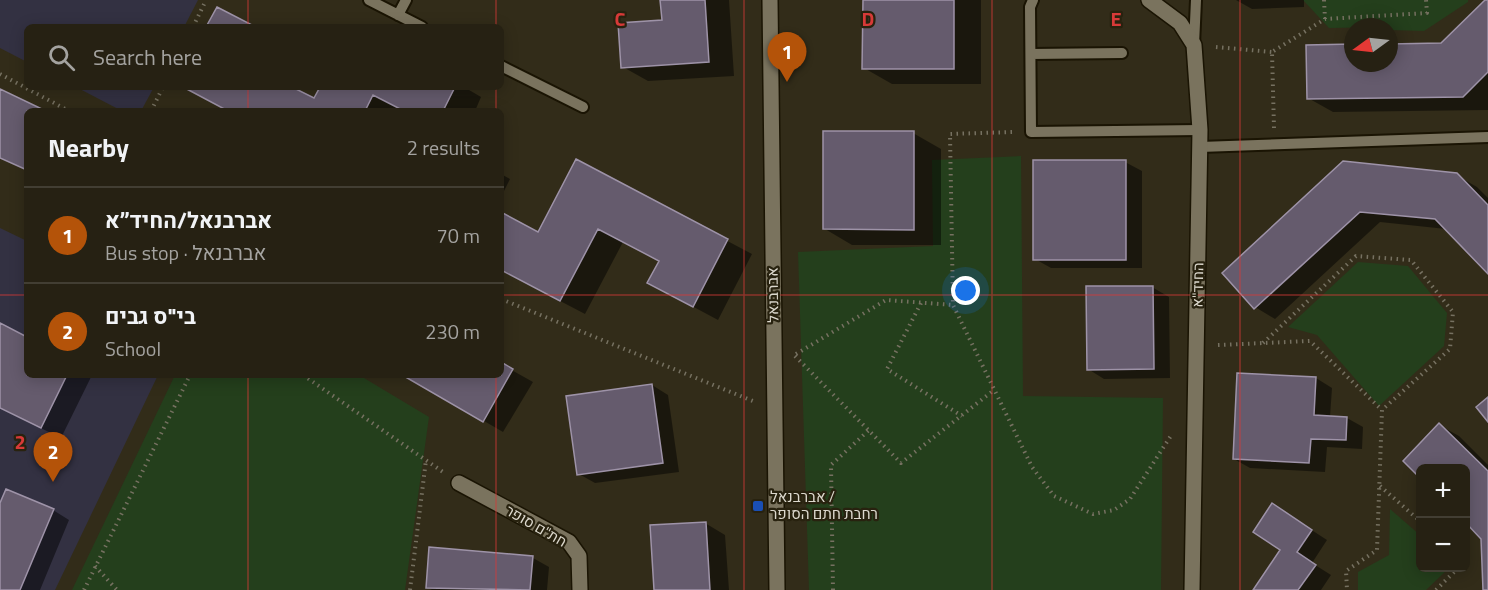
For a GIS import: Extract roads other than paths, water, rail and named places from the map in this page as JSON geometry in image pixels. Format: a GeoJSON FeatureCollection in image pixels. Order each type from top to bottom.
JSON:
{"type":"FeatureCollection","features":[{"type":"Feature","properties":{"kind":"street","name":"אברבנאל"},"geometry":{"type":"LineString","coordinates":[[770,0],[777,590]]}},
{"type":"Feature","properties":{"kind":"street"},"geometry":{"type":"LineString","coordinates":[[1149,0],[1180,23],[1194,45]]}},
{"type":"Feature","properties":{"kind":"street","name":"החיד\"א"},"geometry":{"type":"LineString","coordinates":[[1192,590],[1200,147],[1194,45]]}},
{"type":"Feature","properties":{"kind":"street","name":"חת\"ם סופר"},"geometry":{"type":"LineString","coordinates":[[459,483],[568,542],[579,556],[580,590]]}},
{"type":"Feature","properties":{"kind":"lane"},"geometry":{"type":"LineString","coordinates":[[369,0],[416,24]]}},
{"type":"Feature","properties":{"kind":"lane"},"geometry":{"type":"LineString","coordinates":[[398,15],[406,0]]}},
{"type":"Feature","properties":{"kind":"lane"},"geometry":{"type":"LineString","coordinates":[[1033,0],[1030,7],[1031,132],[1200,130]]}},
{"type":"Feature","properties":{"kind":"lane"},"geometry":{"type":"LineString","coordinates":[[1194,45],[1196,0]]}},
{"type":"Feature","properties":{"kind":"lane"},"geometry":{"type":"LineString","coordinates":[[1030,54],[1122,53]]}},
{"type":"Feature","properties":{"kind":"lane"},"geometry":{"type":"LineString","coordinates":[[504,67],[584,107]]}},
{"type":"Feature","properties":{"kind":"lane"},"geometry":{"type":"LineString","coordinates":[[1200,147],[1488,137]]}},
{"type":"Feature","properties":{"kind":"place","name":"אברבנאל/החיד״א"},"geometry":{"type":"Point","coordinates":[787,82]}},
{"type":"Feature","properties":{"kind":"place","name":"בי\"ס גבים"},"geometry":{"type":"Point","coordinates":[53,482]}},
{"type":"Feature","properties":{"kind":"place","name":"אברבנאל / רחבת חתם הסופר"},"geometry":{"type":"Point","coordinates":[758,506]}}]}
